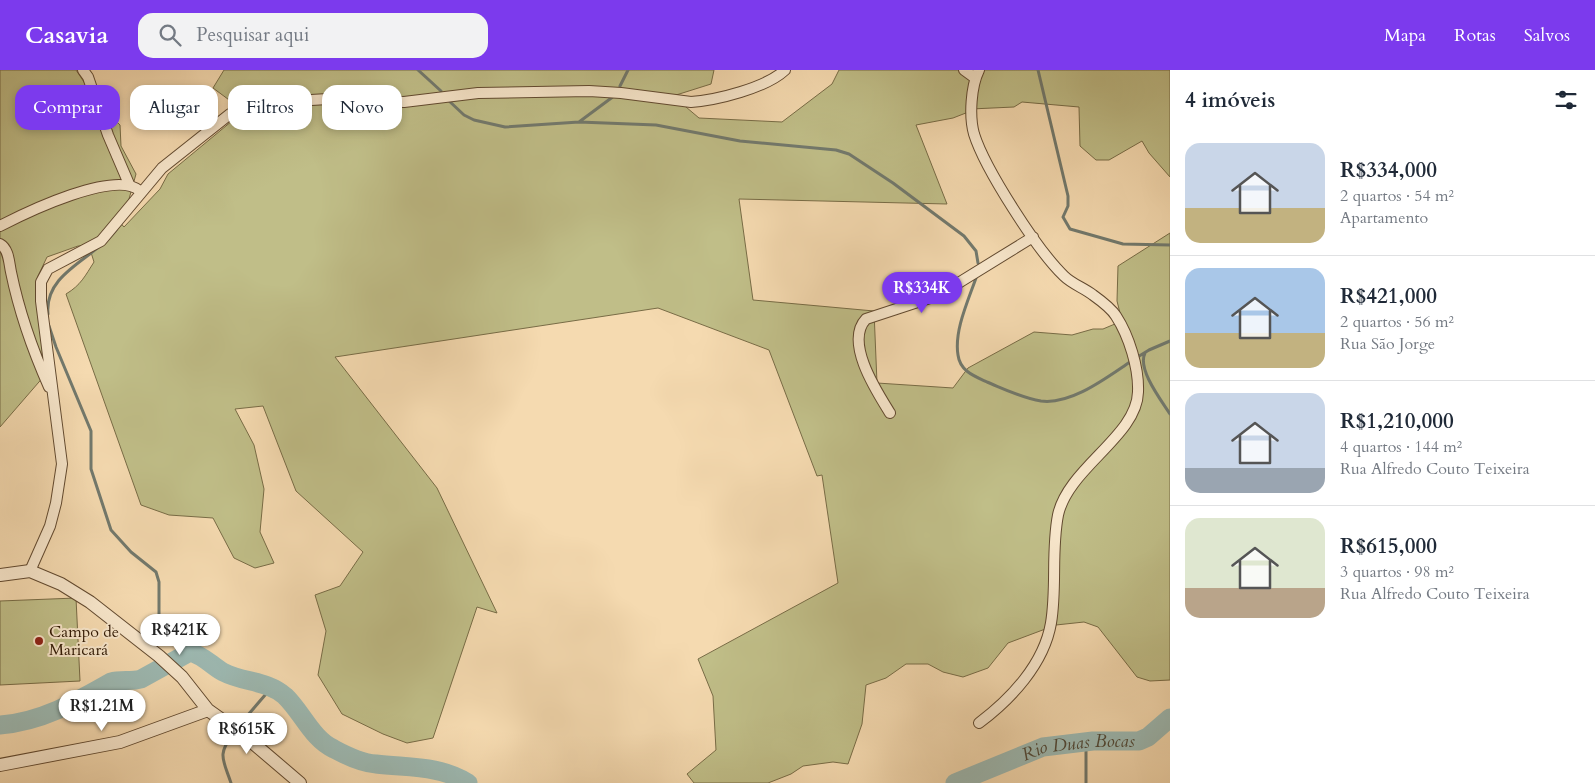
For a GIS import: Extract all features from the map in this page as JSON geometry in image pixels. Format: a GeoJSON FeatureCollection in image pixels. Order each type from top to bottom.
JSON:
{"type":"FeatureCollection","features":[{"type":"Feature","properties":{"kind":"street"},"geometry":{"type":"LineString","coordinates":[[83,70],[88,77],[128,184]]}},
{"type":"Feature","properties":{"kind":"street"},"geometry":{"type":"LineString","coordinates":[[30,571],[50,526],[61,478],[62,452],[41,301],[43,274],[52,265],[101,241],[122,217],[140,191],[162,168],[230,114],[245,108],[277,102],[328,99],[404,102],[470,93],[589,91],[696,101],[730,95],[777,77],[785,70]]}},
{"type":"Feature","properties":{"kind":"street"},"geometry":{"type":"LineString","coordinates":[[964,70],[977,74],[972,120],[974,132],[985,160],[1033,237],[1065,277],[1094,296],[1115,314],[1130,346],[1138,393],[1131,418],[1073,483],[1059,513],[1055,536],[1052,622],[1046,643],[1018,689],[1001,706],[979,723]]}},
{"type":"Feature","properties":{"kind":"street"},"geometry":{"type":"LineString","coordinates":[[0,226],[99,186],[128,184],[140,191]]}},
{"type":"Feature","properties":{"kind":"street"},"geometry":{"type":"LineString","coordinates":[[890,413],[869,380],[858,334],[861,323],[866,318],[939,295],[1033,237]]}},
{"type":"Feature","properties":{"kind":"street"},"geometry":{"type":"LineString","coordinates":[[0,244],[6,250],[13,285],[34,350],[54,397]]}},
{"type":"Feature","properties":{"kind":"street"},"geometry":{"type":"LineString","coordinates":[[0,576],[30,571],[61,584],[90,602],[159,656],[182,677],[208,710],[246,737],[300,783]]}},
{"type":"Feature","properties":{"kind":"street"},"geometry":{"type":"LineString","coordinates":[[0,765],[120,742],[208,710]]}},
{"type":"Feature","properties":{"kind":"shaded area"},"geometry":{"type":"Polygon","coordinates":[[[0,70],[76,70],[86,85],[15,85],[15,130],[120,130],[120,125],[121,146],[136,174],[129,199],[118,220],[124,227],[160,189],[168,174],[228,124],[228,130],[312,130],[312,85],[228,85],[228,99],[218,92],[218,85],[215,85],[224,70],[714,70],[711,84],[673,96],[699,118],[782,122],[832,84],[839,70],[1170,70],[1170,177],[1149,153],[1142,141],[1109,160],[1096,160],[1080,146],[1079,107],[1022,102],[1014,107],[971,109],[971,111],[953,118],[916,125],[947,204],[739,199],[753,300],[874,311],[877,383],[953,388],[968,368],[1034,332],[1072,335],[1093,329],[1103,329],[1122,321],[1117,301],[1118,266],[1170,233],[1170,680],[1150,681],[1137,677],[1098,627],[1084,622],[1056,625],[1008,643],[988,668],[963,677],[943,672],[928,664],[906,664],[886,678],[866,685],[862,724],[848,764],[833,762],[803,766],[791,774],[768,783],[694,783],[687,774],[716,750],[713,696],[698,659],[838,583],[822,475],[817,476],[769,350],[658,308],[335,357],[437,488],[497,613],[477,607],[433,738],[407,743],[383,734],[342,714],[318,675],[326,631],[315,595],[340,586],[363,552],[296,491],[263,406],[235,409],[254,445],[264,489],[260,532],[274,563],[255,568],[234,558],[213,518],[169,515],[141,505],[66,294],[79,284],[94,262],[89,246],[78,246],[47,257],[38,276],[38,302],[45,375],[0,427],[0,70]]]}},
{"type":"Feature","properties":{"kind":"shaded area","name":"Campo de Maricará"},"geometry":{"type":"Polygon","coordinates":[[[76,598],[80,681],[0,685],[0,601],[76,598]]]}},
{"type":"Feature","properties":{"kind":"waterway"},"geometry":{"type":"LineString","coordinates":[[418,70],[441,91]]}},
{"type":"Feature","properties":{"kind":"waterway"},"geometry":{"type":"LineString","coordinates":[[620,86],[628,70]]}},
{"type":"Feature","properties":{"kind":"waterway"},"geometry":{"type":"LineString","coordinates":[[1038,70],[1068,196],[1068,206],[1063,217],[1070,229],[1123,244],[1170,245]]}},
{"type":"Feature","properties":{"kind":"waterway"},"geometry":{"type":"LineString","coordinates":[[579,122],[614,96]]}},
{"type":"Feature","properties":{"kind":"waterway"},"geometry":{"type":"LineString","coordinates":[[447,99],[464,115],[474,120],[505,127],[579,122],[656,125],[740,141],[836,150],[849,154],[893,183],[964,236],[976,251],[978,263]]}},
{"type":"Feature","properties":{"kind":"waterway"},"geometry":{"type":"LineString","coordinates":[[48,314],[49,299],[54,287],[62,276],[107,240],[116,230]]}},
{"type":"Feature","properties":{"kind":"waterway"},"geometry":{"type":"LineString","coordinates":[[976,278],[962,316],[957,346],[959,361],[973,375],[1020,396],[1034,400],[1052,401],[1076,395],[1130,362]]}},
{"type":"Feature","properties":{"kind":"waterway"},"geometry":{"type":"LineString","coordinates":[[49,326],[91,431],[91,469],[111,530],[131,552],[156,572],[159,582],[159,614],[162,622],[186,653]]}},
{"type":"Feature","properties":{"kind":"waterway"},"geometry":{"type":"LineString","coordinates":[[1136,358],[1170,341]]}},
{"type":"Feature","properties":{"kind":"waterway"},"geometry":{"type":"LineString","coordinates":[[1145,353],[1143,360],[1147,376],[1170,414]]}},
{"type":"Feature","properties":{"kind":"waterway","name":"Rio Duas Bocas"},"geometry":{"type":"LineString","coordinates":[[0,725],[30,720],[58,710],[111,682],[141,679],[190,652],[231,676],[263,684],[278,691],[291,702],[319,739],[326,745],[344,754],[360,761],[371,763],[435,770],[457,777],[468,783]]}},
{"type":"Feature","properties":{"kind":"waterway"},"geometry":{"type":"LineString","coordinates":[[241,723],[272,687]]}},
{"type":"Feature","properties":{"kind":"waterway","name":"Rio Duas Bocas"},"geometry":{"type":"LineString","coordinates":[[955,783],[1043,747],[1093,741],[1139,741],[1148,737],[1170,718]]}},
{"type":"Feature","properties":{"kind":"waterway"},"geometry":{"type":"LineString","coordinates":[[231,783],[224,762],[223,752],[233,734]]}},
{"type":"Feature","properties":{"kind":"waterway"},"geometry":{"type":"LineString","coordinates":[[1086,741],[1086,783]]}},
{"type":"Feature","properties":{"kind":"place","name":"Campo de Maricará"},"geometry":{"type":"Point","coordinates":[39,641]}}]}
